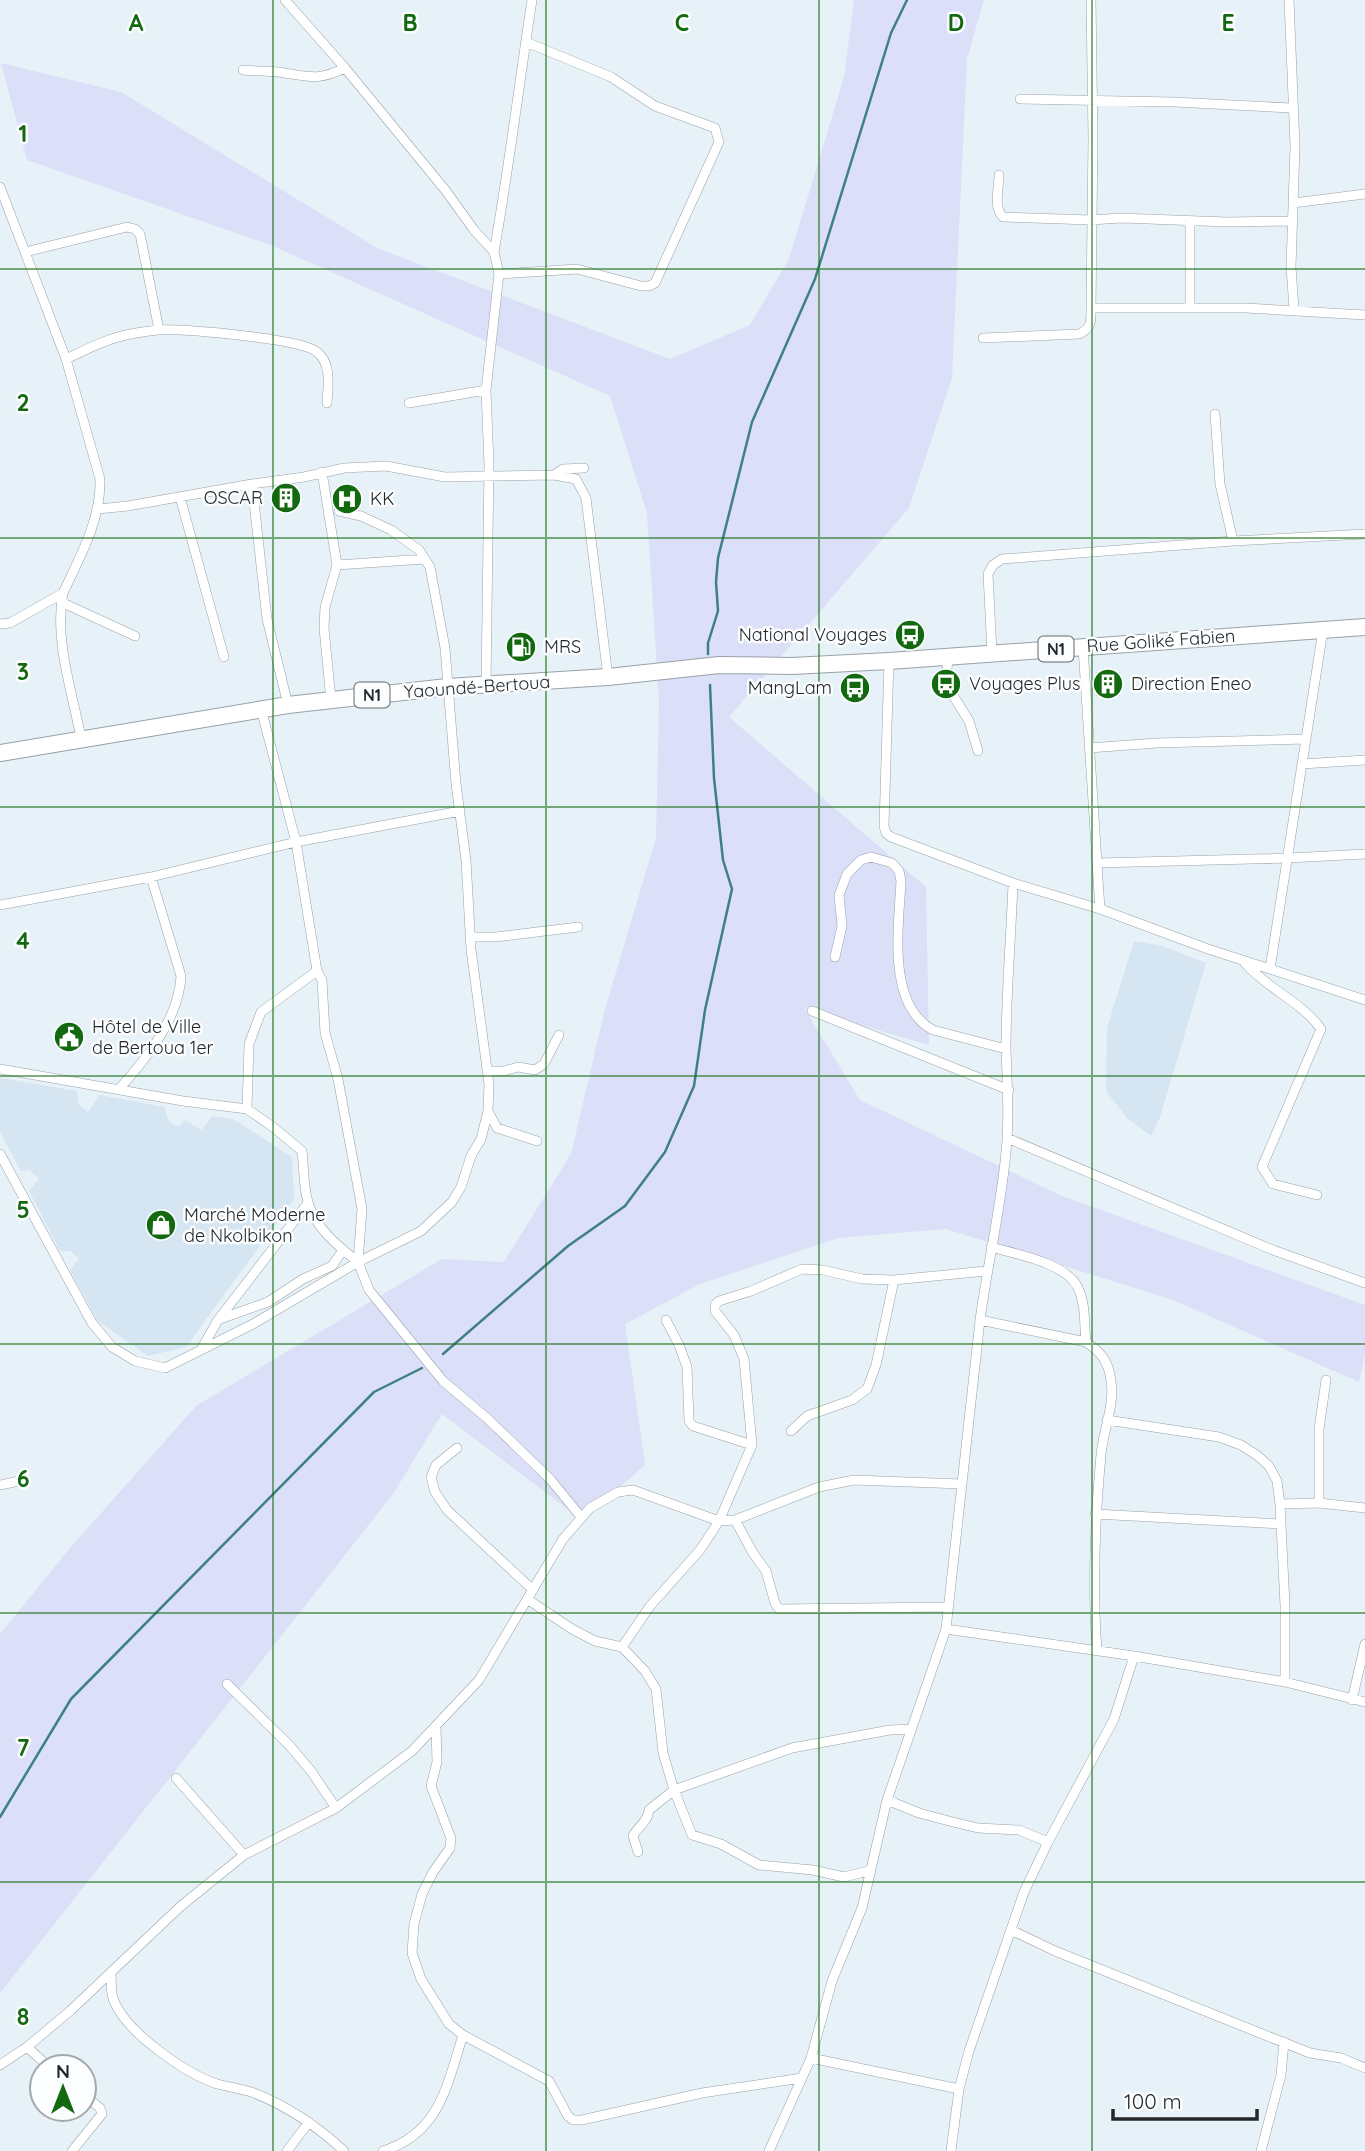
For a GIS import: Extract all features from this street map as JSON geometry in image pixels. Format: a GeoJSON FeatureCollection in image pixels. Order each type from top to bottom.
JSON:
{"type":"FeatureCollection","features":[{"type":"Feature","properties":{"kind":"highway","name":"Rue Goliké Fabien"},"geometry":{"type":"LineString","coordinates":[[747,666],[890,661],[1365,627]]}},
{"type":"Feature","properties":{"kind":"highway","name":"Yaoundé-Bertoua"},"geometry":{"type":"LineString","coordinates":[[0,753],[288,705],[447,687],[608,677],[719,665],[747,666]]}},
{"type":"Feature","properties":{"kind":"street"},"geometry":{"type":"LineString","coordinates":[[285,0],[345,68],[494,252]]}},
{"type":"Feature","properties":{"kind":"street"},"geometry":{"type":"LineString","coordinates":[[486,686],[486,390],[499,274],[494,252],[533,0]]}},
{"type":"Feature","properties":{"kind":"street"},"geometry":{"type":"LineString","coordinates":[[983,338],[1079,334],[1088,330],[1091,322],[1091,0]]}},
{"type":"Feature","properties":{"kind":"street"},"geometry":{"type":"LineString","coordinates":[[1289,0],[1295,146],[1291,267],[1294,309]]}},
{"type":"Feature","properties":{"kind":"street"},"geometry":{"type":"LineString","coordinates":[[499,274],[577,269],[641,286],[655,283],[719,142],[715,128],[655,106],[611,78],[526,42]]}},
{"type":"Feature","properties":{"kind":"street"},"geometry":{"type":"LineString","coordinates":[[243,70],[271,71],[311,78],[330,75],[345,68]]}},
{"type":"Feature","properties":{"kind":"street"},"geometry":{"type":"LineString","coordinates":[[1020,99],[1292,108]]}},
{"type":"Feature","properties":{"kind":"street"},"geometry":{"type":"LineString","coordinates":[[999,175],[998,207],[999,214],[1003,217],[1292,221]]}},
{"type":"Feature","properties":{"kind":"street"},"geometry":{"type":"LineString","coordinates":[[0,187],[66,359],[100,479],[98,509],[89,539],[62,598],[60,628],[81,738]]}},
{"type":"Feature","properties":{"kind":"street"},"geometry":{"type":"LineString","coordinates":[[1293,203],[1365,194]]}},
{"type":"Feature","properties":{"kind":"street"},"geometry":{"type":"LineString","coordinates":[[1190,221],[1190,307]]}},
{"type":"Feature","properties":{"kind":"street"},"geometry":{"type":"LineString","coordinates":[[25,252],[127,227],[135,229],[140,234],[159,330]]}},
{"type":"Feature","properties":{"kind":"street"},"geometry":{"type":"LineString","coordinates":[[1091,308],[1294,309],[1365,315]]}},
{"type":"Feature","properties":{"kind":"street"},"geometry":{"type":"LineString","coordinates":[[66,359],[108,340],[159,330],[269,338],[301,344],[317,351],[328,372],[327,403]]}},
{"type":"Feature","properties":{"kind":"street"},"geometry":{"type":"LineString","coordinates":[[409,404],[486,390]]}},
{"type":"Feature","properties":{"kind":"street"},"geometry":{"type":"LineString","coordinates":[[1215,414],[1220,484],[1233,541]]}},
{"type":"Feature","properties":{"kind":"street"},"geometry":{"type":"LineString","coordinates":[[98,509],[304,477],[344,468],[386,466],[445,477],[554,475],[576,478],[586,498],[608,677]]}},
{"type":"Feature","properties":{"kind":"street"},"geometry":{"type":"LineString","coordinates":[[554,475],[563,469],[584,468]]}},
{"type":"Feature","properties":{"kind":"street"},"geometry":{"type":"LineString","coordinates":[[322,472],[337,565],[325,607],[324,628],[331,700]]}},
{"type":"Feature","properties":{"kind":"street"},"geometry":{"type":"LineString","coordinates":[[252,484],[267,619],[288,705]]}},
{"type":"Feature","properties":{"kind":"street"},"geometry":{"type":"LineString","coordinates":[[180,497],[224,657]]}},
{"type":"Feature","properties":{"kind":"street"},"geometry":{"type":"LineString","coordinates":[[0,1154],[92,1323],[112,1347],[135,1361],[164,1368],[253,1324],[359,1262],[421,1231],[452,1202],[461,1187],[471,1156],[481,1139],[488,1111],[489,1084],[471,949],[466,860],[445,648],[430,567],[419,550],[391,530],[361,516],[339,511]]}},
{"type":"Feature","properties":{"kind":"street"},"geometry":{"type":"LineString","coordinates":[[992,653],[988,574],[993,565],[1002,559],[1365,534]]}},
{"type":"Feature","properties":{"kind":"street"},"geometry":{"type":"LineString","coordinates":[[337,565],[425,559]]}},
{"type":"Feature","properties":{"kind":"street"},"geometry":{"type":"LineString","coordinates":[[0,624],[10,623],[62,598]]}},
{"type":"Feature","properties":{"kind":"street"},"geometry":{"type":"LineString","coordinates":[[62,598],[135,636]]}},
{"type":"Feature","properties":{"kind":"street"},"geometry":{"type":"LineString","coordinates":[[1270,969],[1323,630]]}},
{"type":"Feature","properties":{"kind":"street"},"geometry":{"type":"LineString","coordinates":[[1083,647],[1100,909]]}},
{"type":"Feature","properties":{"kind":"street"},"geometry":{"type":"LineString","coordinates":[[948,656],[946,684],[969,721],[978,751]]}},
{"type":"Feature","properties":{"kind":"street"},"geometry":{"type":"LineString","coordinates":[[890,661],[884,826],[891,837],[1013,883],[1100,909],[1243,961],[1365,1000]]}},
{"type":"Feature","properties":{"kind":"street"},"geometry":{"type":"LineString","coordinates":[[261,709],[296,842],[317,971],[322,980],[325,1033],[338,1079],[362,1209],[359,1262],[369,1290],[443,1381],[488,1419],[551,1480],[581,1517]]}},
{"type":"Feature","properties":{"kind":"street"},"geometry":{"type":"LineString","coordinates":[[1089,748],[1306,738]]}},
{"type":"Feature","properties":{"kind":"street"},"geometry":{"type":"LineString","coordinates":[[1302,764],[1365,761]]}},
{"type":"Feature","properties":{"kind":"street"},"geometry":{"type":"LineString","coordinates":[[0,905],[150,877],[296,842],[460,811]]}},
{"type":"Feature","properties":{"kind":"street"},"geometry":{"type":"LineString","coordinates":[[1097,863],[1365,854]]}},
{"type":"Feature","properties":{"kind":"street"},"geometry":{"type":"LineString","coordinates":[[835,957],[842,926],[839,895],[847,874],[861,860],[871,857],[892,863],[899,871],[901,881],[898,966],[905,997],[923,1024],[933,1030],[1006,1049]]}},
{"type":"Feature","properties":{"kind":"street"},"geometry":{"type":"LineString","coordinates":[[120,1088],[147,1059],[181,989],[181,976],[150,877]]}},
{"type":"Feature","properties":{"kind":"street"},"geometry":{"type":"LineString","coordinates":[[769,2151],[811,2058],[832,1981],[862,1908],[887,1800],[946,1629],[986,1271],[1003,1187],[1009,1090],[1006,1049],[1013,883]]}},
{"type":"Feature","properties":{"kind":"street"},"geometry":{"type":"LineString","coordinates":[[472,937],[496,937],[578,927]]}},
{"type":"Feature","properties":{"kind":"street"},"geometry":{"type":"LineString","coordinates":[[1243,961],[1257,977],[1310,1013],[1321,1029],[1262,1167],[1273,1184],[1317,1195]]}},
{"type":"Feature","properties":{"kind":"street"},"geometry":{"type":"LineString","coordinates":[[247,1109],[249,1044],[261,1012],[317,971]]}},
{"type":"Feature","properties":{"kind":"street"},"geometry":{"type":"LineString","coordinates":[[812,1011],[1009,1090]]}},
{"type":"Feature","properties":{"kind":"street"},"geometry":{"type":"LineString","coordinates":[[487,1071],[504,1071],[518,1067],[535,1070],[544,1064],[551,1054],[559,1035]]}},
{"type":"Feature","properties":{"kind":"street"},"geometry":{"type":"LineString","coordinates":[[0,1069],[183,1101],[247,1109],[302,1151],[308,1203],[318,1224],[359,1262]]}},
{"type":"Feature","properties":{"kind":"street"},"geometry":{"type":"LineString","coordinates":[[488,1111],[498,1128],[537,1141]]}},
{"type":"Feature","properties":{"kind":"street"},"geometry":{"type":"LineString","coordinates":[[1007,1138],[1273,1250],[1365,1283]]}},
{"type":"Feature","properties":{"kind":"street"},"geometry":{"type":"LineString","coordinates":[[201,1350],[218,1320],[308,1203]]}},
{"type":"Feature","properties":{"kind":"street"},"geometry":{"type":"LineString","coordinates":[[991,1247],[1056,1267],[1071,1276],[1082,1300],[1086,1342]]}},
{"type":"Feature","properties":{"kind":"street"},"geometry":{"type":"LineString","coordinates":[[218,1320],[268,1302],[303,1279],[332,1266],[343,1250]]}},
{"type":"Feature","properties":{"kind":"street"},"geometry":{"type":"LineString","coordinates":[[622,1647],[650,1606],[699,1550],[719,1521],[752,1445],[744,1359],[734,1335],[715,1311],[715,1305],[719,1301],[751,1291],[802,1269],[823,1270],[862,1279],[894,1280],[986,1271]]}},
{"type":"Feature","properties":{"kind":"street"},"geometry":{"type":"LineString","coordinates":[[791,1431],[807,1416],[852,1400],[867,1389],[876,1365],[894,1280]]}},
{"type":"Feature","properties":{"kind":"street"},"geometry":{"type":"LineString","coordinates":[[666,1320],[687,1367],[690,1421],[693,1426],[752,1445]]}},
{"type":"Feature","properties":{"kind":"street"},"geometry":{"type":"LineString","coordinates":[[980,1320],[1086,1342],[1098,1350],[1108,1364],[1112,1384],[1101,1450],[1095,1514],[1093,1606],[1097,1650]]}},
{"type":"Feature","properties":{"kind":"street"},"geometry":{"type":"LineString","coordinates":[[1319,1503],[1320,1429],[1325,1380]]}},
{"type":"Feature","properties":{"kind":"street"},"geometry":{"type":"LineString","coordinates":[[1107,1420],[1219,1437],[1241,1445],[1269,1466],[1277,1481],[1280,1504],[1285,1606],[1285,1682]]}},
{"type":"Feature","properties":{"kind":"street"},"geometry":{"type":"LineString","coordinates":[[457,1448],[436,1465],[431,1477],[435,1492],[447,1510],[533,1590]]}},
{"type":"Feature","properties":{"kind":"street"},"geometry":{"type":"LineString","coordinates":[[0,2065],[27,2047],[111,1974],[181,1906],[244,1855],[335,1808],[396,1764],[478,1680],[563,1539],[590,1508],[618,1492],[633,1490],[719,1521],[735,1520],[819,1488],[854,1480],[962,1484]]}},
{"type":"Feature","properties":{"kind":"street"},"geometry":{"type":"LineString","coordinates":[[0,1485],[19,1481]]}},
{"type":"Feature","properties":{"kind":"street"},"geometry":{"type":"LineString","coordinates":[[1280,1504],[1319,1503],[1365,1508]]}},
{"type":"Feature","properties":{"kind":"street"},"geometry":{"type":"LineString","coordinates":[[1095,1514],[1280,1524]]}},
{"type":"Feature","properties":{"kind":"street"},"geometry":{"type":"LineString","coordinates":[[735,1520],[766,1571],[779,1609],[947,1607]]}},
{"type":"Feature","properties":{"kind":"street"},"geometry":{"type":"LineString","coordinates":[[527,1599],[595,1641],[622,1647],[645,1671],[656,1689],[663,1753],[692,1835],[721,1844],[759,1865],[813,1870],[844,1877],[869,1871]]}},
{"type":"Feature","properties":{"kind":"street"},"geometry":{"type":"LineString","coordinates":[[946,1629],[1097,1650],[1285,1682],[1365,1702]]}},
{"type":"Feature","properties":{"kind":"street"},"geometry":{"type":"LineString","coordinates":[[1352,1700],[1365,1644]]}},
{"type":"Feature","properties":{"kind":"street"},"geometry":{"type":"LineString","coordinates":[[951,2151],[959,2089],[983,2008],[1024,1892],[1114,1719],[1133,1656]]}},
{"type":"Feature","properties":{"kind":"street"},"geometry":{"type":"LineString","coordinates":[[227,1684],[289,1745],[311,1771],[335,1808]]}},
{"type":"Feature","properties":{"kind":"street"},"geometry":{"type":"LineString","coordinates":[[436,1726],[437,1762],[431,1786],[451,1838],[450,1848],[422,1894],[414,1924],[412,1953],[421,1979],[449,2024],[463,2035],[549,2081],[568,2116],[573,2119],[582,2120],[702,2093],[802,2078]]}},
{"type":"Feature","properties":{"kind":"street"},"geometry":{"type":"LineString","coordinates":[[638,1853],[633,1836],[637,1829],[648,1817],[649,1810],[674,1790],[792,1748],[890,1730],[912,1729]]}},
{"type":"Feature","properties":{"kind":"street"},"geometry":{"type":"LineString","coordinates":[[176,1778],[244,1855]]}},
{"type":"Feature","properties":{"kind":"street"},"geometry":{"type":"LineString","coordinates":[[887,1800],[949,1821],[978,1828],[1018,1830],[1048,1842]]}},
{"type":"Feature","properties":{"kind":"street"},"geometry":{"type":"LineString","coordinates":[[1011,1930],[1055,1951],[1310,2053],[1341,2058],[1365,2068]]}},
{"type":"Feature","properties":{"kind":"street"},"geometry":{"type":"LineString","coordinates":[[111,1974],[116,2006],[135,2029],[167,2056],[196,2075],[254,2093],[309,2122],[344,2151]]}},
{"type":"Feature","properties":{"kind":"street"},"geometry":{"type":"LineString","coordinates":[[383,2151],[415,2136],[432,2119],[443,2099],[463,2035]]}},
{"type":"Feature","properties":{"kind":"street"},"geometry":{"type":"LineString","coordinates":[[1261,2151],[1281,2075],[1284,2042]]}},
{"type":"Feature","properties":{"kind":"street"},"geometry":{"type":"LineString","coordinates":[[27,2047],[34,2053]]}},
{"type":"Feature","properties":{"kind":"street"},"geometry":{"type":"LineString","coordinates":[[811,2058],[959,2089]]}},
{"type":"Feature","properties":{"kind":"street"},"geometry":{"type":"LineString","coordinates":[[287,2151],[309,2122]]}},
{"type":"Feature","properties":{"kind":"street"},"geometry":{"type":"LineString","coordinates":[[72,2151],[95,2123]]}},
{"type":"Feature","properties":{"kind":"shaded area"},"geometry":{"type":"Polygon","coordinates":[[[854,0],[984,0],[967,59],[952,378],[909,508],[729,717],[926,887],[929,1045],[805,1009],[860,1100],[1062,1196],[1365,1305],[1365,1354],[1359,1382],[1173,1300],[946,1229],[839,1238],[700,1284],[625,1324],[645,1465],[582,1520],[442,1414],[393,1494],[0,1993],[0,1634],[70,1548],[196,1406],[442,1259],[504,1262],[571,1154],[605,1009],[656,838],[659,701],[647,513],[610,396],[273,246],[27,160],[1,63],[121,92],[379,249],[670,359],[750,325],[789,259],[844,77],[854,0]]]}},
{"type":"Feature","properties":{"kind":"shaded area"},"geometry":{"type":"Polygon","coordinates":[[[1134,941],[1162,946],[1206,963],[1160,1117],[1151,1136],[1127,1118],[1106,1091],[1107,1028],[1134,941]]]}},
{"type":"Feature","properties":{"kind":"shaded area","name":"Marché Moderne de Nkolbikon"},"geometry":{"type":"Polygon","coordinates":[[[0,1078],[77,1091],[79,1105],[88,1112],[100,1095],[164,1107],[169,1122],[179,1127],[185,1120],[201,1130],[213,1116],[233,1119],[292,1157],[294,1199],[186,1347],[148,1356],[98,1321],[70,1270],[79,1259],[71,1251],[60,1251],[29,1191],[39,1178],[29,1170],[21,1171],[0,1132],[0,1078]]]}},
{"type":"Feature","properties":{"kind":"waterway"},"geometry":{"type":"LineString","coordinates":[[708,654],[708,643],[718,611],[718,558],[752,422],[815,279],[891,33],[907,0]]}},
{"type":"Feature","properties":{"kind":"waterway"},"geometry":{"type":"LineString","coordinates":[[443,1354],[568,1246],[625,1206],[665,1152],[694,1086],[705,1010],[732,889],[723,860],[714,778],[710,685]]}},
{"type":"Feature","properties":{"kind":"waterway"},"geometry":{"type":"LineString","coordinates":[[0,1817],[71,1699],[374,1392],[422,1368]]}},
{"type":"Feature","properties":{"kind":"place","name":"OSCAR"},"geometry":{"type":"Point","coordinates":[286,498]}},
{"type":"Feature","properties":{"kind":"place","name":"KK"},"geometry":{"type":"Point","coordinates":[347,499]}},
{"type":"Feature","properties":{"kind":"place","name":"National Voyages"},"geometry":{"type":"Point","coordinates":[910,635]}},
{"type":"Feature","properties":{"kind":"place","name":"MRS"},"geometry":{"type":"Point","coordinates":[521,647]}},
{"type":"Feature","properties":{"kind":"place","name":"Voyages Plus"},"geometry":{"type":"Point","coordinates":[946,684]}},
{"type":"Feature","properties":{"kind":"place","name":"Direction Eneo"},"geometry":{"type":"Point","coordinates":[1108,684]}},
{"type":"Feature","properties":{"kind":"place","name":"MangLam"},"geometry":{"type":"Point","coordinates":[855,688]}},
{"type":"Feature","properties":{"kind":"place","name":"Hôtel de Ville de Bertoua 1er"},"geometry":{"type":"Point","coordinates":[69,1037]}},
{"type":"Feature","properties":{"kind":"place","name":"Marché Moderne de Nkolbikon"},"geometry":{"type":"Point","coordinates":[161,1225]}}]}
